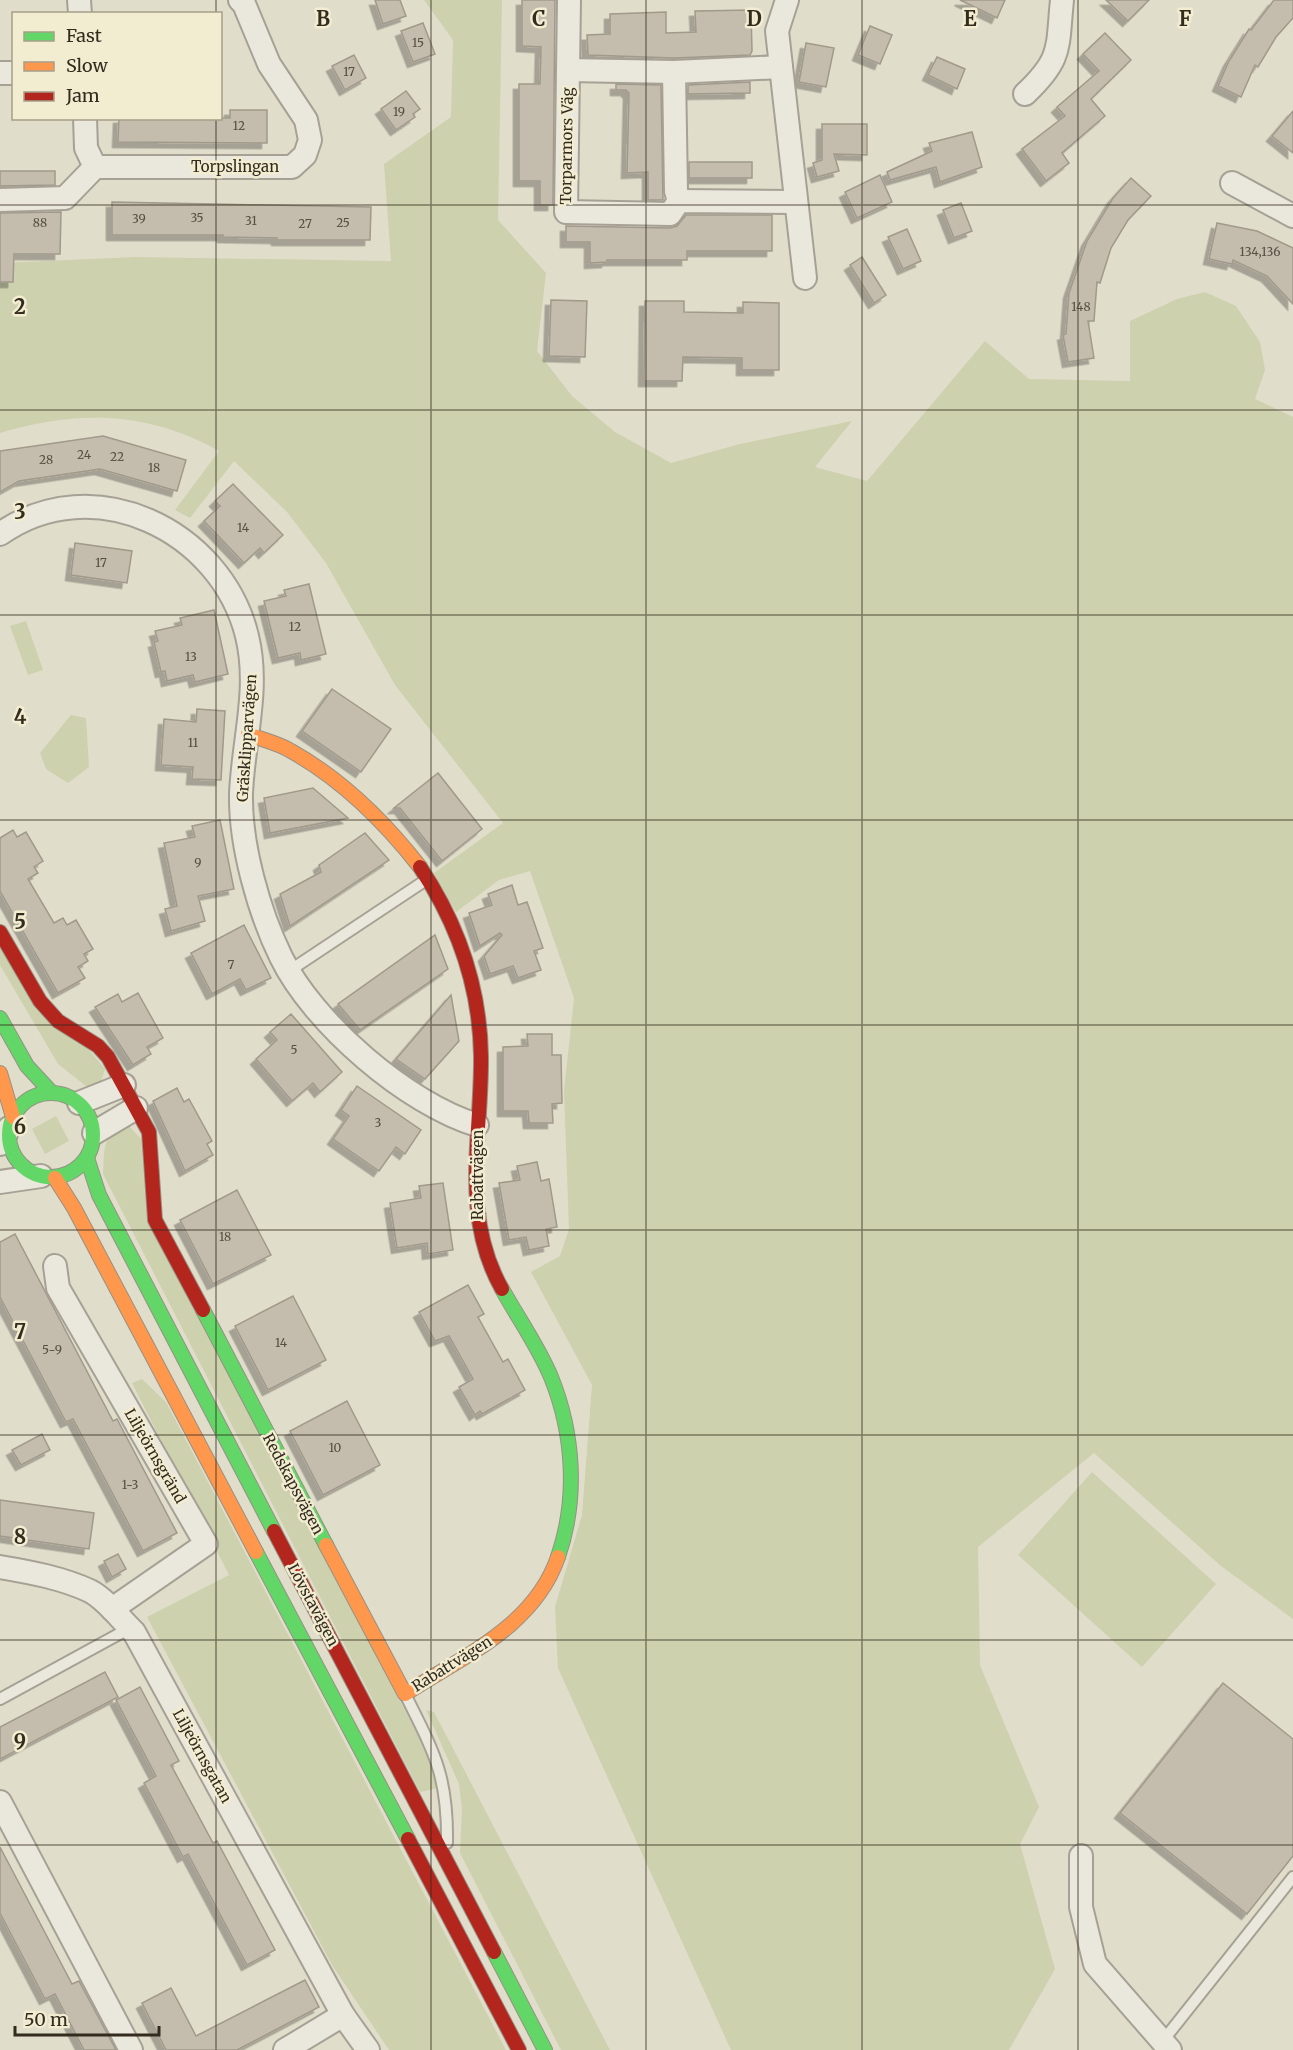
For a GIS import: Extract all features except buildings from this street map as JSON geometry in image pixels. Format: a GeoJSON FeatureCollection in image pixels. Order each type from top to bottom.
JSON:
{"type":"FeatureCollection","features":[{"type":"Feature","properties":{"kind":"street","name":"Torpslingan"},"geometry":{"type":"LineString","coordinates":[[95,167],[292,166],[305,155],[310,140],[306,120],[269,64],[244,4],[240,0]]}},
{"type":"Feature","properties":{"kind":"street","name":"Torparmors Väg"},"geometry":{"type":"LineString","coordinates":[[569,0],[566,212],[670,213],[679,201],[796,202]]}},
{"type":"Feature","properties":{"kind":"street"},"geometry":{"type":"LineString","coordinates":[[787,0],[777,31],[805,278]]}},
{"type":"Feature","properties":{"kind":"street"},"geometry":{"type":"LineString","coordinates":[[1025,94],[1040,80],[1059,50],[1062,0]]}},
{"type":"Feature","properties":{"kind":"street","name":"Torparmors Väg"},"geometry":{"type":"LineString","coordinates":[[568,70],[674,72],[781,68]]}},
{"type":"Feature","properties":{"kind":"street"},"geometry":{"type":"LineString","coordinates":[[674,72],[676,190],[679,201]]}},
{"type":"Feature","properties":{"kind":"street"},"geometry":{"type":"LineString","coordinates":[[0,200],[65,198],[95,167],[86,148],[85,120]]}},
{"type":"Feature","properties":{"kind":"street"},"geometry":{"type":"LineString","coordinates":[[1232,183],[1293,216]]}},
{"type":"Feature","properties":{"kind":"street","name":"Gräsklipparvägen"},"geometry":{"type":"LineString","coordinates":[[0,534],[32,515],[94,508],[119,510],[171,530],[214,570],[226,585],[239,611],[252,662],[248,734],[241,795],[248,855],[262,907],[281,957],[300,987],[337,1031],[369,1062],[430,1106],[477,1125]]}},
{"type":"Feature","properties":{"kind":"street","name":"Rabattvägen"},"geometry":{"type":"LineString","coordinates":[[248,734],[289,750],[320,769],[391,828],[428,879],[458,936],[473,984],[480,1032],[481,1089],[475,1178],[478,1227],[485,1255],[551,1377],[564,1418],[570,1464],[570,1506],[564,1542],[532,1606],[516,1623],[405,1694]]}},
{"type":"Feature","properties":{"kind":"street","name":"Redskapsvägen"},"geometry":{"type":"LineString","coordinates":[[0,932],[40,1001],[58,1021],[98,1046],[108,1057],[124,1085],[153,1145],[151,1198],[155,1220],[405,1694]]}},
{"type":"Feature","properties":{"kind":"street"},"geometry":{"type":"LineString","coordinates":[[0,1018],[27,1066],[52,1093]]}},
{"type":"Feature","properties":{"kind":"street","name":"Lövstavägen"},"geometry":{"type":"LineString","coordinates":[[0,1072],[12,1151],[28,1171],[48,1177],[74,1208],[519,2050]]}},
{"type":"Feature","properties":{"kind":"street"},"geometry":{"type":"LineString","coordinates":[[79,1103],[124,1085]]}},
{"type":"Feature","properties":{"kind":"street"},"geometry":{"type":"LineString","coordinates":[[0,1182],[48,1177],[79,1168],[87,1158],[94,1133],[87,1112],[79,1103],[62,1094],[52,1093],[36,1096],[22,1104],[7,1130]]}},
{"type":"Feature","properties":{"kind":"street"},"geometry":{"type":"LineString","coordinates":[[94,1133],[136,1108]]}},
{"type":"Feature","properties":{"kind":"street","name":"Lövstavägen"},"geometry":{"type":"LineString","coordinates":[[87,1158],[99,1195],[545,2050]]}},
{"type":"Feature","properties":{"kind":"street","name":"Liljeörnsgränd"},"geometry":{"type":"LineString","coordinates":[[55,1266],[58,1288],[206,1544],[112,1609]]}},
{"type":"Feature","properties":{"kind":"street","name":"Liljeörnsgatan"},"geometry":{"type":"LineString","coordinates":[[0,1567],[39,1574],[91,1592],[130,1628],[175,1706],[343,2015],[368,2050]]}},
{"type":"Feature","properties":{"kind":"street"},"geometry":{"type":"LineString","coordinates":[[0,1803],[131,2050]]}},
{"type":"Feature","properties":{"kind":"street"},"geometry":{"type":"LineString","coordinates":[[1081,1856],[1081,1907],[1095,1964],[1166,2046]]}},
{"type":"Feature","properties":{"kind":"street"},"geometry":{"type":"LineString","coordinates":[[285,2050],[343,2015]]}},
{"type":"Feature","properties":{"kind":"lane"},"geometry":{"type":"LineString","coordinates":[[290,971],[428,879]]}},
{"type":"Feature","properties":{"kind":"lane"},"geometry":{"type":"LineString","coordinates":[[0,1699],[130,1628]]}},
{"type":"Feature","properties":{"kind":"lane","name":"Redskapsvägen"},"geometry":{"type":"LineString","coordinates":[[405,1694],[434,1752],[444,1781],[448,1804],[447,1861]]}},
{"type":"Feature","properties":{"kind":"lane"},"geometry":{"type":"LineString","coordinates":[[1166,2046],[1293,1876]]}},
{"type":"Feature","properties":{"kind":"green space"},"geometry":{"type":"Polygon","coordinates":[[[424,0],[502,0],[498,220],[546,273],[537,351],[572,396],[615,432],[671,463],[740,444],[852,421],[815,467],[867,481],[985,341],[1029,379],[1130,381],[1130,321],[1177,299],[1205,292],[1236,306],[1260,342],[1265,370],[1255,399],[1293,417],[1293,1619],[1221,1566],[1094,1453],[978,1547],[980,1665],[1039,1807],[1020,1844],[1055,1969],[1009,2050],[731,2050],[558,1668],[555,1607],[582,1515],[592,1385],[531,1272],[560,1256],[569,1229],[564,1091],[574,998],[530,871],[499,880],[456,912],[434,873],[503,823],[395,685],[326,563],[287,512],[234,461],[190,518],[175,510],[219,451],[192,438],[165,428],[112,418],[57,420],[0,433],[0,263],[136,257],[391,261],[384,164],[451,117],[453,40],[424,0]]]}},
{"type":"Feature","properties":{"kind":"green space"},"geometry":{"type":"Polygon","coordinates":[[[26,621],[43,670],[28,675],[10,626],[26,621]]]}},
{"type":"Feature","properties":{"kind":"green space"},"geometry":{"type":"Polygon","coordinates":[[[71,715],[86,718],[89,767],[68,783],[46,769],[40,753],[71,715]]]}},
{"type":"Feature","properties":{"kind":"green space"},"geometry":{"type":"Polygon","coordinates":[[[0,944],[105,1069],[100,1085],[86,1086],[58,1064],[0,965],[0,944]]]}},
{"type":"Feature","properties":{"kind":"green space"},"geometry":{"type":"Polygon","coordinates":[[[56,1116],[69,1141],[45,1154],[32,1129],[56,1116]]]}},
{"type":"Feature","properties":{"kind":"green space"},"geometry":{"type":"Polygon","coordinates":[[[127,1124],[141,1139],[147,1220],[426,1751],[438,1788],[420,1792],[103,1174],[106,1143],[113,1133],[127,1124]]]}},
{"type":"Feature","properties":{"kind":"green space"},"geometry":{"type":"Polygon","coordinates":[[[142,1379],[166,1402],[506,2050],[389,2050],[332,1965],[147,1617],[229,1575],[132,1383],[142,1379]]]}},
{"type":"Feature","properties":{"kind":"green space"},"geometry":{"type":"Polygon","coordinates":[[[1092,1472],[1216,1584],[1142,1667],[1018,1555],[1092,1472]]]}},
{"type":"Feature","properties":{"kind":"green space"},"geometry":{"type":"Polygon","coordinates":[[[426,1710],[434,1712],[610,2050],[561,2050],[460,1853],[462,1809],[459,1784],[426,1710]]]}},
{"type":"Feature","properties":{"kind":"traffic: fast"},"geometry":{"type":"LineString","coordinates":[[0,1018],[27,1066],[52,1093]]}},
{"type":"Feature","properties":{"kind":"traffic: fast"},"geometry":{"type":"LineString","coordinates":[[51,1093],[67,1096],[81,1105],[90,1119],[93,1135],[90,1151],[81,1165],[67,1174],[51,1177],[35,1174],[21,1165],[12,1151],[9,1135],[12,1119],[21,1105],[35,1096],[51,1093]]}},
{"type":"Feature","properties":{"kind":"traffic: fast"},"geometry":{"type":"LineString","coordinates":[[87,1158],[99,1195],[274,1531]]}},
{"type":"Feature","properties":{"kind":"traffic: fast"},"geometry":{"type":"LineString","coordinates":[[502,1289],[546,1366],[565,1421],[569,1444],[571,1490],[569,1512],[558,1557]]}},
{"type":"Feature","properties":{"kind":"traffic: fast"},"geometry":{"type":"LineString","coordinates":[[203,1310],[326,1545]]}},
{"type":"Feature","properties":{"kind":"traffic: fast"},"geometry":{"type":"LineString","coordinates":[[256,1552],[408,1839]]}},
{"type":"Feature","properties":{"kind":"traffic: fast"},"geometry":{"type":"LineString","coordinates":[[494,1952],[545,2050]]}},
{"type":"Feature","properties":{"kind":"traffic: slow"},"geometry":{"type":"LineString","coordinates":[[248,734],[286,748],[310,762],[345,788],[377,818],[420,867]]}},
{"type":"Feature","properties":{"kind":"traffic: slow"},"geometry":{"type":"LineString","coordinates":[[0,1073],[13,1117]]}},
{"type":"Feature","properties":{"kind":"traffic: slow"},"geometry":{"type":"LineString","coordinates":[[55,1178],[74,1208],[256,1552]]}},
{"type":"Feature","properties":{"kind":"traffic: slow"},"geometry":{"type":"LineString","coordinates":[[326,1545],[405,1694],[473,1652],[514,1621],[532,1603],[547,1581],[558,1557]]}},
{"type":"Feature","properties":{"kind":"traffic: jam"},"geometry":{"type":"LineString","coordinates":[[420,867],[456,934],[471,981],[476,1006],[481,1056],[477,1204],[481,1233],[489,1261],[502,1289]]}},
{"type":"Feature","properties":{"kind":"traffic: jam"},"geometry":{"type":"LineString","coordinates":[[0,932],[40,1001],[58,1021],[98,1046],[108,1057],[149,1132],[155,1220],[203,1310]]}},
{"type":"Feature","properties":{"kind":"traffic: jam"},"geometry":{"type":"LineString","coordinates":[[274,1531],[494,1952]]}},
{"type":"Feature","properties":{"kind":"traffic: jam"},"geometry":{"type":"LineString","coordinates":[[408,1839],[519,2050]]}}]}
